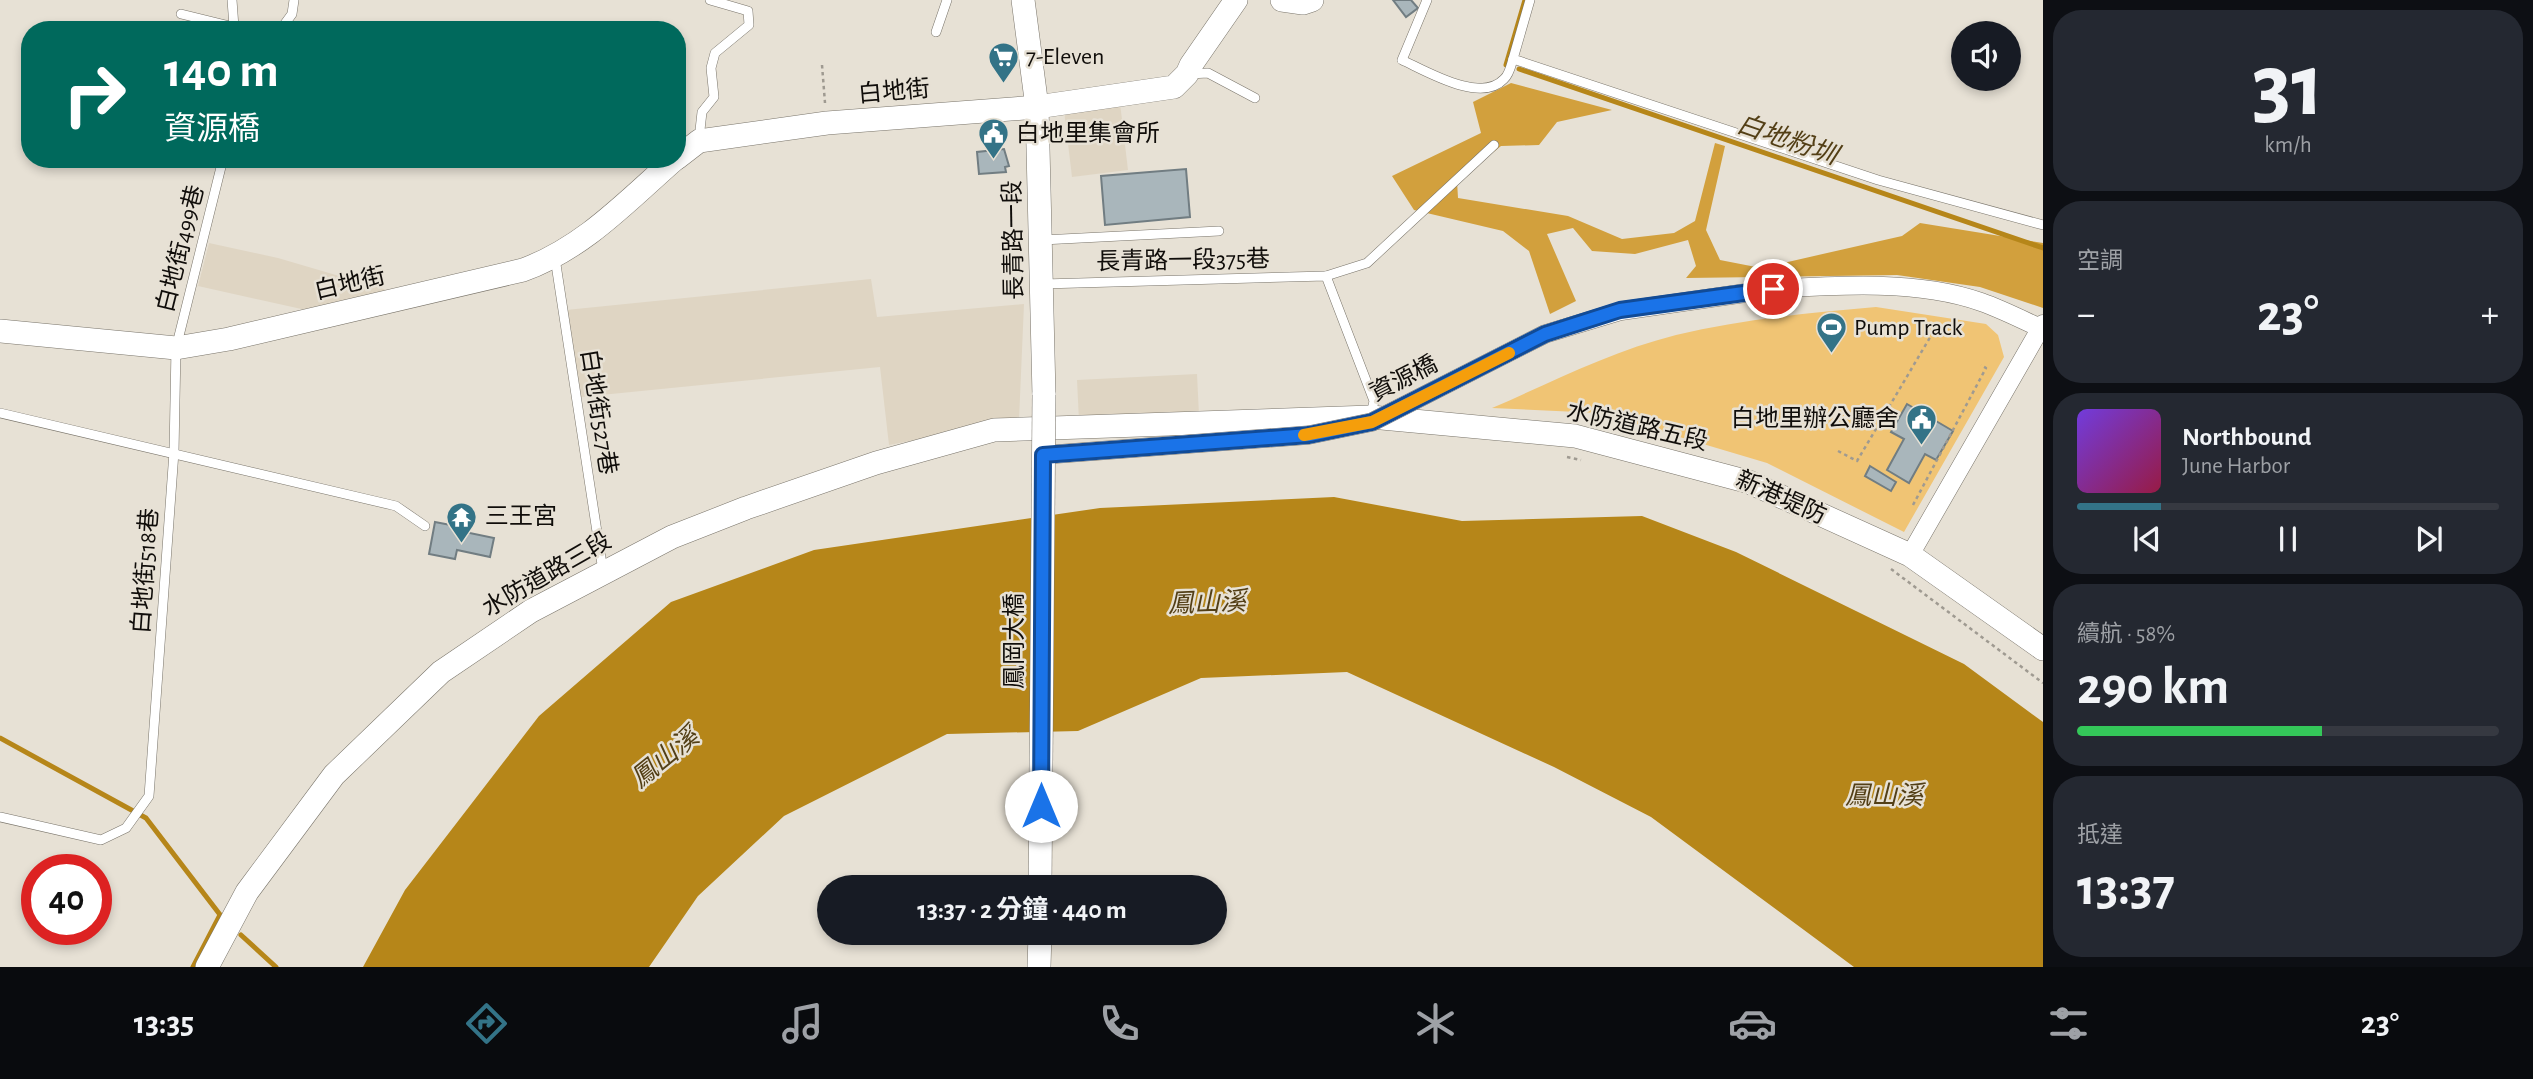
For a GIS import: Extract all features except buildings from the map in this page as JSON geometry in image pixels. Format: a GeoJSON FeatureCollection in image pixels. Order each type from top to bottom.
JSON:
{"type":"FeatureCollection","features":[{"type":"Feature","properties":{"kind":"street","name":"長青路一段"},"geometry":{"type":"LineString","coordinates":[[1023,0],[1037,107],[1044,395]]}},
{"type":"Feature","properties":{"kind":"street"},"geometry":{"type":"LineString","coordinates":[[1188,74],[1191,65],[1236,0]]}},
{"type":"Feature","properties":{"kind":"street"},"geometry":{"type":"LineString","coordinates":[[1282,0],[1303,3],[1312,0]]}},
{"type":"Feature","properties":{"kind":"street","name":"白地街"},"geometry":{"type":"LineString","coordinates":[[686,151],[699,141],[827,123],[1037,107],[1174,87],[1188,74]]}},
{"type":"Feature","properties":{"kind":"street","name":"白地街"},"geometry":{"type":"LineString","coordinates":[[0,331],[176,348],[229,339],[510,273],[555,258],[589,235],[665,168]]}},
{"type":"Feature","properties":{"kind":"street","name":"資源橋"},"geometry":{"type":"LineString","coordinates":[[1043,455],[1309,435],[1372,422],[1545,334],[1620,310],[1773,289],[1834,285],[1903,287],[1980,301],[2042,327]]}},
{"type":"Feature","properties":{"kind":"street"},"geometry":{"type":"LineString","coordinates":[[1910,555],[2042,327]]}},
{"type":"Feature","properties":{"kind":"street","name":"鳳岡大橋"},"geometry":{"type":"LineString","coordinates":[[1040,875],[1044,395]]}},
{"type":"Feature","properties":{"kind":"street","name":"水防道路五段"},"geometry":{"type":"LineString","coordinates":[[1047,428],[1371,417],[1575,436],[1749,482],[1910,555],[2043,649]]}},
{"type":"Feature","properties":{"kind":"street","name":"水防道路三段"},"geometry":{"type":"LineString","coordinates":[[207,967],[247,892],[334,775],[442,673],[531,611],[672,537],[746,508],[876,463],[994,430],[1047,428]]}},
{"type":"Feature","properties":{"kind":"street"},"geometry":{"type":"LineString","coordinates":[[1039,967],[1040,945]]}},
{"type":"Feature","properties":{"kind":"lane"},"geometry":{"type":"LineString","coordinates":[[232,0],[234,21]]}},
{"type":"Feature","properties":{"kind":"lane"},"geometry":{"type":"LineString","coordinates":[[287,21],[292,14],[294,0]]}},
{"type":"Feature","properties":{"kind":"lane"},"geometry":{"type":"LineString","coordinates":[[699,141],[702,112],[714,97],[711,68],[716,53],[749,25],[750,17],[748,10],[710,0]]}},
{"type":"Feature","properties":{"kind":"lane"},"geometry":{"type":"LineString","coordinates":[[936,32],[947,0]]}},
{"type":"Feature","properties":{"kind":"lane"},"geometry":{"type":"LineString","coordinates":[[1427,0],[1402,60],[1466,88],[1493,87],[1505,79],[1530,0]]}},
{"type":"Feature","properties":{"kind":"lane"},"geometry":{"type":"LineString","coordinates":[[181,14],[210,21]]}},
{"type":"Feature","properties":{"kind":"lane"},"geometry":{"type":"LineString","coordinates":[[1513,60],[1878,180],[2043,225]]}},
{"type":"Feature","properties":{"kind":"lane"},"geometry":{"type":"LineString","coordinates":[[1188,74],[1208,73],[1255,99]]}},
{"type":"Feature","properties":{"kind":"lane","name":"長青路一段375巷"},"geometry":{"type":"LineString","coordinates":[[1041,284],[1326,276],[1367,263],[1494,145]]}},
{"type":"Feature","properties":{"kind":"lane","name":"白地街499巷"},"geometry":{"type":"LineString","coordinates":[[176,348],[221,168]]}},
{"type":"Feature","properties":{"kind":"lane"},"geometry":{"type":"LineString","coordinates":[[1040,240],[1219,231]]}},
{"type":"Feature","properties":{"kind":"lane","name":"白地街527巷"},"geometry":{"type":"LineString","coordinates":[[555,258],[603,571]]}},
{"type":"Feature","properties":{"kind":"lane"},"geometry":{"type":"LineString","coordinates":[[1326,276],[1374,401],[1371,417]]}},
{"type":"Feature","properties":{"kind":"lane","name":"白地街518巷"},"geometry":{"type":"LineString","coordinates":[[0,817],[101,840],[126,828],[149,796],[174,452],[176,348]]}},
{"type":"Feature","properties":{"kind":"lane"},"geometry":{"type":"LineString","coordinates":[[0,413],[396,506],[425,526]]}},
{"type":"Feature","properties":{"kind":"path"},"geometry":{"type":"LineString","coordinates":[[822,65],[827,123]]}},
{"type":"Feature","properties":{"kind":"path"},"geometry":{"type":"LineString","coordinates":[[1838,451],[1857,461],[1936,329]]}},
{"type":"Feature","properties":{"kind":"path"},"geometry":{"type":"LineString","coordinates":[[1913,505],[1986,368],[1982,365]]}},
{"type":"Feature","properties":{"kind":"path"},"geometry":{"type":"LineString","coordinates":[[1565,456],[1592,462]]}},
{"type":"Feature","properties":{"kind":"path"},"geometry":{"type":"LineString","coordinates":[[1890,569],[2043,682]]}},
{"type":"Feature","properties":{"kind":"shaded area"},"geometry":{"type":"Polygon","coordinates":[[[1511,83],[1612,110],[1557,122],[1539,145],[1501,146],[1457,181],[1458,198],[1568,216],[1622,239],[1674,233],[1695,221],[1715,143],[1725,146],[1706,230],[1720,260],[1761,268],[1902,236],[1920,223],[2043,243],[2043,308],[1980,287],[1897,275],[1686,278],[1696,266],[1688,240],[1635,254],[1592,251],[1573,228],[1547,234],[1576,301],[1550,314],[1529,251],[1503,231],[1414,210],[1392,176],[1481,133],[1473,102],[1511,83]]]}},
{"type":"Feature","properties":{"kind":"shaded area"},"geometry":{"type":"Polygon","coordinates":[[[1120,103],[1128,170],[1072,177],[1064,110],[1120,103]]]}},
{"type":"Feature","properties":{"kind":"shaded area"},"geometry":{"type":"Polygon","coordinates":[[[209,243],[278,258],[397,293],[315,312],[198,286],[209,243]]]}},
{"type":"Feature","properties":{"kind":"shaded area"},"geometry":{"type":"Polygon","coordinates":[[[871,279],[877,317],[1024,304],[1019,420],[889,445],[880,367],[581,397],[566,310],[871,279]]]}},
{"type":"Feature","properties":{"kind":"shaded area"},"geometry":{"type":"Polygon","coordinates":[[[1876,307],[1986,324],[1998,335],[2004,357],[1904,532],[1767,463],[1599,413],[1492,408],[1605,358],[1676,335],[1800,314],[1876,307]]]}},
{"type":"Feature","properties":{"kind":"shaded area"},"geometry":{"type":"Polygon","coordinates":[[[1197,374],[1199,415],[1079,421],[1077,380],[1197,374]]]}},
{"type":"Feature","properties":{"kind":"water","name":"鳳山溪"},"geometry":{"type":"Polygon","coordinates":[[[1334,497],[1462,521],[1642,516],[1736,552],[1964,664],[2043,722],[2043,967],[1854,967],[1651,817],[1554,767],[1347,672],[1201,678],[1078,731],[947,734],[784,816],[698,896],[649,967],[363,967],[405,890],[539,716],[671,602],[814,550],[1100,508],[1334,497]]]}},
{"type":"Feature","properties":{"kind":"waterway","name":"白地粉圳"},"geometry":{"type":"LineString","coordinates":[[1506,65],[1525,0]]}},
{"type":"Feature","properties":{"kind":"waterway","name":"白地粉圳"},"geometry":{"type":"LineString","coordinates":[[1519,69],[2043,248]]}},
{"type":"Feature","properties":{"kind":"waterway"},"geometry":{"type":"LineString","coordinates":[[0,738],[146,818],[221,916]]}},
{"type":"Feature","properties":{"kind":"waterway"},"geometry":{"type":"LineString","coordinates":[[193,967],[220,915]]}},
{"type":"Feature","properties":{"kind":"waterway"},"geometry":{"type":"LineString","coordinates":[[241,935],[276,967]]}},
{"type":"Feature","properties":{"kind":"slow traffic"},"geometry":{"type":"LineString","coordinates":[[1304,435],[1372,422],[1509,353]]}},
{"type":"Feature","properties":{"kind":"place","name":"7-Eleven"},"geometry":{"type":"Point","coordinates":[1003,84]}},
{"type":"Feature","properties":{"kind":"place","name":"白地里集會所"},"geometry":{"type":"Point","coordinates":[993,161]}},
{"type":"Feature","properties":{"kind":"place","name":"Pump Track"},"geometry":{"type":"Point","coordinates":[1831,355]}},
{"type":"Feature","properties":{"kind":"place","name":"白地里辦公廳舍"},"geometry":{"type":"Point","coordinates":[1922,446]}},
{"type":"Feature","properties":{"kind":"place","name":"三王宮"},"geometry":{"type":"Point","coordinates":[462,544]}},
{"type":"Feature","properties":{"kind":"route"},"geometry":{"type":"LineString","coordinates":[[1041,806],[1043,455],[1309,435],[1372,422],[1545,334],[1620,310],[1773,289]]}}]}
